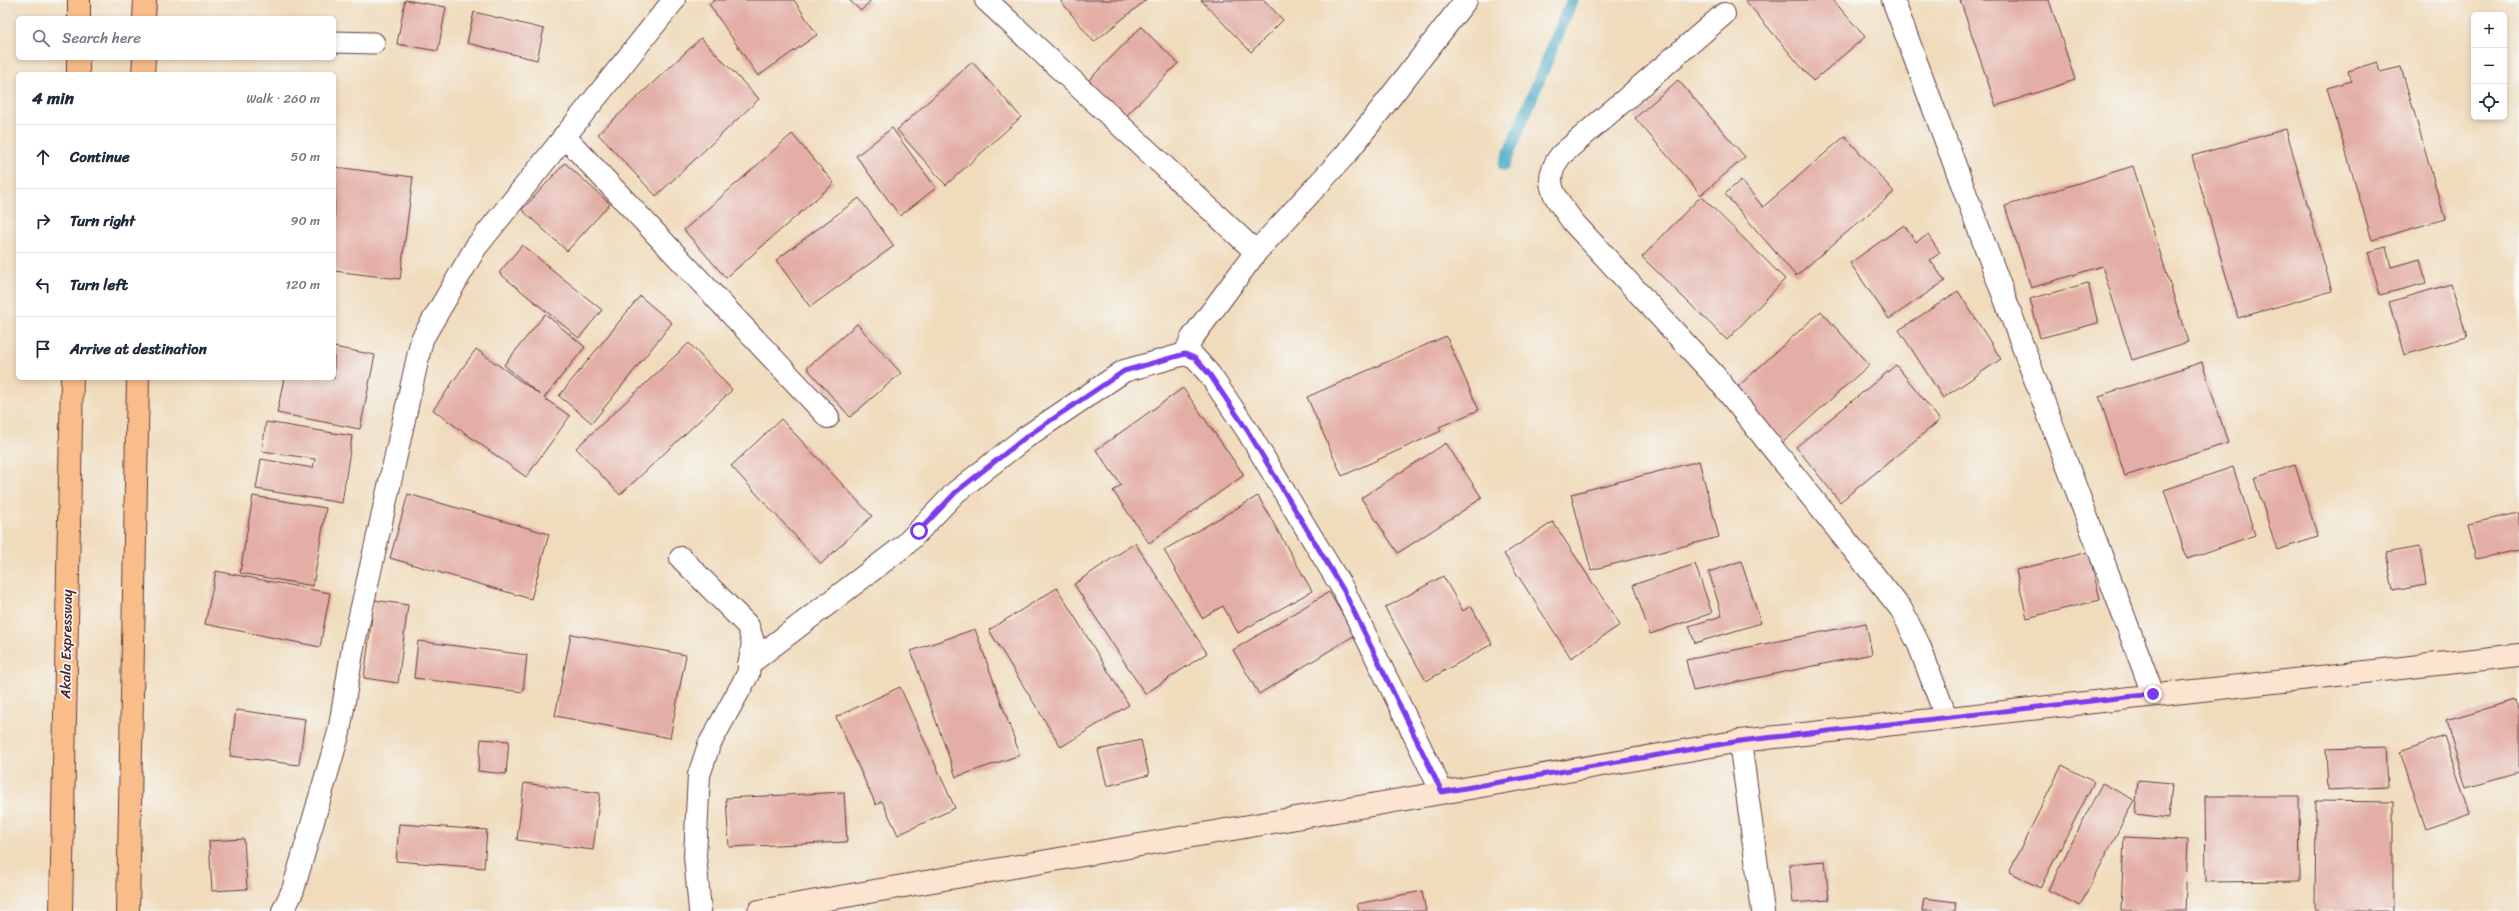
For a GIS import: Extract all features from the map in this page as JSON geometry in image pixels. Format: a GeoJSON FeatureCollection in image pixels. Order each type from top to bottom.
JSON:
{"type":"FeatureCollection","features":[{"type":"Feature","properties":{"kind":"main road"},"geometry":{"type":"LineString","coordinates":[[79,0],[79,16]]}},
{"type":"Feature","properties":{"kind":"main road"},"geometry":{"type":"LineString","coordinates":[[144,16],[145,0]]}},
{"type":"Feature","properties":{"kind":"main road"},"geometry":{"type":"LineString","coordinates":[[78,60],[78,72]]}},
{"type":"Feature","properties":{"kind":"main road"},"geometry":{"type":"LineString","coordinates":[[144,60],[144,72]]}},
{"type":"Feature","properties":{"kind":"main road","name":"Akala Expressway"},"geometry":{"type":"LineString","coordinates":[[61,911],[72,380]]}},
{"type":"Feature","properties":{"kind":"main road"},"geometry":{"type":"LineString","coordinates":[[128,911],[138,380]]}},
{"type":"Feature","properties":{"kind":"street"},"geometry":{"type":"LineString","coordinates":[[283,911],[293,890],[339,732],[353,647],[422,339],[476,247],[674,0]]}},
{"type":"Feature","properties":{"kind":"street"},"geometry":{"type":"LineString","coordinates":[[986,0],[1256,252]]}},
{"type":"Feature","properties":{"kind":"street"},"geometry":{"type":"LineString","coordinates":[[1185,354],[1192,338],[1256,252],[1346,154],[1466,0]]}},
{"type":"Feature","properties":{"kind":"street"},"geometry":{"type":"LineString","coordinates":[[1893,0],[2153,694]]}},
{"type":"Feature","properties":{"kind":"street"},"geometry":{"type":"LineString","coordinates":[[1724,14],[1561,155],[1552,167],[1551,181],[1555,197],[1573,222],[1715,376],[1900,609],[1918,645],[1946,718]]}},
{"type":"Feature","properties":{"kind":"street"},"geometry":{"type":"LineString","coordinates":[[564,136],[828,417]]}},
{"type":"Feature","properties":{"kind":"street"},"geometry":{"type":"LineString","coordinates":[[749,664],[905,545],[956,492],[1026,437],[1124,371],[1185,354],[1195,358],[1210,375],[1247,430],[1344,591],[1442,792]]}},
{"type":"Feature","properties":{"kind":"street"},"geometry":{"type":"LineString","coordinates":[[681,558],[748,626],[753,642],[748,674],[709,745],[699,775],[695,856],[700,911]]}},
{"type":"Feature","properties":{"kind":"street"},"geometry":{"type":"LineString","coordinates":[[759,911],[1740,741],[2153,694],[2519,655]]}},
{"type":"Feature","properties":{"kind":"street"},"geometry":{"type":"LineString","coordinates":[[1740,741],[1763,911]]}},
{"type":"Feature","properties":{"kind":"lane"},"geometry":{"type":"LineString","coordinates":[[336,42],[374,43]]}},
{"type":"Feature","properties":{"kind":"building"},"geometry":{"type":"Polygon","coordinates":[[[405,0],[446,7],[438,51],[397,44],[405,0]]]}},
{"type":"Feature","properties":{"kind":"building"},"geometry":{"type":"Polygon","coordinates":[[[715,0],[794,0],[817,35],[758,76],[709,4],[715,0]]]}},
{"type":"Feature","properties":{"kind":"building"},"geometry":{"type":"Polygon","coordinates":[[[849,0],[871,0],[861,11],[849,0]]]}},
{"type":"Feature","properties":{"kind":"building"},"geometry":{"type":"Polygon","coordinates":[[[1060,0],[1146,0],[1094,42],[1060,0]]]}},
{"type":"Feature","properties":{"kind":"building"},"geometry":{"type":"Polygon","coordinates":[[[1201,0],[1264,0],[1283,20],[1251,52],[1201,0]]]}},
{"type":"Feature","properties":{"kind":"building"},"geometry":{"type":"Polygon","coordinates":[[[1745,0],[1833,0],[1865,37],[1813,81],[1745,0]]]}},
{"type":"Feature","properties":{"kind":"building"},"geometry":{"type":"Polygon","coordinates":[[[1960,0],[2049,0],[2075,80],[1996,106],[1960,0]]]}},
{"type":"Feature","properties":{"kind":"building"},"geometry":{"type":"Polygon","coordinates":[[[474,12],[544,29],[537,60],[467,43],[474,12]]]}},
{"type":"Feature","properties":{"kind":"building"},"geometry":{"type":"Polygon","coordinates":[[[1141,27],[1178,63],[1124,118],[1087,82],[1141,27]]]}},
{"type":"Feature","properties":{"kind":"building"},"geometry":{"type":"Polygon","coordinates":[[[701,38],[759,99],[656,196],[598,134],[701,38]]]}},
{"type":"Feature","properties":{"kind":"building"},"geometry":{"type":"Polygon","coordinates":[[[972,62],[1021,117],[946,185],[897,130],[972,62]]]}},
{"type":"Feature","properties":{"kind":"building"},"geometry":{"type":"Polygon","coordinates":[[[2377,62],[2380,72],[2401,67],[2445,219],[2372,240],[2327,88],[2351,81],[2348,71],[2377,62]]]}},
{"type":"Feature","properties":{"kind":"building"},"geometry":{"type":"Polygon","coordinates":[[[1678,80],[1745,157],[1701,195],[1635,118],[1678,80]]]}},
{"type":"Feature","properties":{"kind":"building"},"geometry":{"type":"Polygon","coordinates":[[[892,128],[936,188],[900,216],[856,156],[892,128]]]}},
{"type":"Feature","properties":{"kind":"building"},"geometry":{"type":"Polygon","coordinates":[[[2286,129],[2332,291],[2238,318],[2192,156],[2286,129]]]}},
{"type":"Feature","properties":{"kind":"building"},"geometry":{"type":"Polygon","coordinates":[[[792,134],[834,183],[726,278],[684,230],[792,134]]]}},
{"type":"Feature","properties":{"kind":"building"},"geometry":{"type":"Polygon","coordinates":[[[1845,136],[1894,192],[1796,276],[1725,194],[1741,180],[1763,207],[1845,136]]]}},
{"type":"Feature","properties":{"kind":"building"},"geometry":{"type":"Polygon","coordinates":[[[565,163],[610,204],[567,251],[522,210],[565,163]]]}},
{"type":"Feature","properties":{"kind":"building"},"geometry":{"type":"Polygon","coordinates":[[[2133,166],[2188,342],[2132,360],[2102,266],[2031,288],[2005,206],[2133,166]]]}},
{"type":"Feature","properties":{"kind":"building"},"geometry":{"type":"Polygon","coordinates":[[[336,167],[413,177],[400,279],[336,271],[336,167]]]}},
{"type":"Feature","properties":{"kind":"building"},"geometry":{"type":"Polygon","coordinates":[[[1701,196],[1785,279],[1727,340],[1642,257],[1701,196]]]}},
{"type":"Feature","properties":{"kind":"building"},"geometry":{"type":"Polygon","coordinates":[[[859,198],[894,246],[810,307],[776,260],[859,198]]]}},
{"type":"Feature","properties":{"kind":"building"},"geometry":{"type":"Polygon","coordinates":[[[1904,225],[1916,242],[1928,235],[1940,253],[1930,260],[1945,281],[1889,319],[1850,263],[1904,225]]]}},
{"type":"Feature","properties":{"kind":"building"},"geometry":{"type":"Polygon","coordinates":[[[522,245],[602,310],[579,338],[499,273],[522,245]]]}},
{"type":"Feature","properties":{"kind":"building"},"geometry":{"type":"Polygon","coordinates":[[[2386,247],[2391,267],[2420,259],[2426,283],[2380,295],[2368,252],[2386,247]]]}},
{"type":"Feature","properties":{"kind":"building"},"geometry":{"type":"Polygon","coordinates":[[[2088,283],[2098,323],[2040,338],[2030,299],[2088,283]]]}},
{"type":"Feature","properties":{"kind":"building"},"geometry":{"type":"Polygon","coordinates":[[[2451,284],[2467,337],[2404,355],[2389,302],[2451,284]]]}},
{"type":"Feature","properties":{"kind":"building"},"geometry":{"type":"Polygon","coordinates":[[[1958,291],[2001,359],[1943,398],[1899,330],[1958,291]]]}},
{"type":"Feature","properties":{"kind":"building"},"geometry":{"type":"Polygon","coordinates":[[[640,296],[672,323],[592,423],[559,396],[640,296]]]}},
{"type":"Feature","properties":{"kind":"building"},"geometry":{"type":"Polygon","coordinates":[[[1821,311],[1869,365],[1780,445],[1732,392],[1821,311]]]}},
{"type":"Feature","properties":{"kind":"building"},"geometry":{"type":"Polygon","coordinates":[[[545,314],[585,347],[544,398],[570,416],[526,477],[433,410],[476,349],[540,395],[504,365],[545,314]]]}},
{"type":"Feature","properties":{"kind":"building"},"geometry":{"type":"Polygon","coordinates":[[[857,324],[901,373],[850,417],[807,368],[857,324]]]}},
{"type":"Feature","properties":{"kind":"building"},"geometry":{"type":"Polygon","coordinates":[[[1446,336],[1479,410],[1439,427],[1441,431],[1342,476],[1307,397],[1446,336]]]}},
{"type":"Feature","properties":{"kind":"building"},"geometry":{"type":"Polygon","coordinates":[[[689,343],[732,390],[620,495],[576,448],[689,343]]]}},
{"type":"Feature","properties":{"kind":"building"},"geometry":{"type":"Polygon","coordinates":[[[336,347],[375,355],[360,429],[277,413],[284,380],[336,380],[336,347]]]}},
{"type":"Feature","properties":{"kind":"building"},"geometry":{"type":"Polygon","coordinates":[[[2202,362],[2228,443],[2125,476],[2099,396],[2202,362]]]}},
{"type":"Feature","properties":{"kind":"building"},"geometry":{"type":"Polygon","coordinates":[[[1896,365],[1940,420],[1840,502],[1796,447],[1896,365]]]}},
{"type":"Feature","properties":{"kind":"building"},"geometry":{"type":"Polygon","coordinates":[[[1183,388],[1244,475],[1149,543],[1113,491],[1121,485],[1096,450],[1183,388]]]}},
{"type":"Feature","properties":{"kind":"building"},"geometry":{"type":"Polygon","coordinates":[[[781,419],[872,516],[821,564],[731,466],[781,419]]]}},
{"type":"Feature","properties":{"kind":"building"},"geometry":{"type":"Polygon","coordinates":[[[266,422],[352,436],[342,503],[256,489],[261,459],[313,468],[315,459],[262,451],[266,422]]]}},
{"type":"Feature","properties":{"kind":"building"},"geometry":{"type":"Polygon","coordinates":[[[1446,443],[1482,498],[1398,553],[1361,498],[1446,443]]]}},
{"type":"Feature","properties":{"kind":"building"},"geometry":{"type":"Polygon","coordinates":[[[1699,461],[1719,537],[1591,570],[1571,494],[1699,461]]]}},
{"type":"Feature","properties":{"kind":"building"},"geometry":{"type":"Polygon","coordinates":[[[2295,465],[2318,537],[2277,550],[2254,478],[2295,465]]]}},
{"type":"Feature","properties":{"kind":"building"},"geometry":{"type":"Polygon","coordinates":[[[2233,467],[2255,535],[2187,559],[2164,490],[2233,467]]]}},
{"type":"Feature","properties":{"kind":"building"},"geometry":{"type":"Polygon","coordinates":[[[408,494],[549,534],[531,599],[390,558],[408,494]]]}},
{"type":"Feature","properties":{"kind":"building"},"geometry":{"type":"Polygon","coordinates":[[[253,496],[326,508],[313,586],[240,573],[253,496]]]}},
{"type":"Feature","properties":{"kind":"building"},"geometry":{"type":"Polygon","coordinates":[[[1258,496],[1312,591],[1238,633],[1223,606],[1202,618],[1164,550],[1258,496]]]}},
{"type":"Feature","properties":{"kind":"building"},"geometry":{"type":"Polygon","coordinates":[[[2519,513],[2519,550],[2476,559],[2468,524],[2519,513]]]}},
{"type":"Feature","properties":{"kind":"building"},"geometry":{"type":"Polygon","coordinates":[[[1553,522],[1620,625],[1571,658],[1504,554],[1553,522]]]}},
{"type":"Feature","properties":{"kind":"building"},"geometry":{"type":"Polygon","coordinates":[[[1135,543],[1207,653],[1145,694],[1074,584],[1135,543]]]}},
{"type":"Feature","properties":{"kind":"building"},"geometry":{"type":"Polygon","coordinates":[[[2420,547],[2426,585],[2393,591],[2386,553],[2420,547]]]}},
{"type":"Feature","properties":{"kind":"building"},"geometry":{"type":"Polygon","coordinates":[[[2089,552],[2100,600],[2027,618],[2016,570],[2089,552]]]}},
{"type":"Feature","properties":{"kind":"building"},"geometry":{"type":"Polygon","coordinates":[[[1741,561],[1761,623],[1695,643],[1689,626],[1722,616],[1709,572],[1741,561]]]}},
{"type":"Feature","properties":{"kind":"building"},"geometry":{"type":"Polygon","coordinates":[[[1695,564],[1712,613],[1650,634],[1633,585],[1695,564]]]}},
{"type":"Feature","properties":{"kind":"building"},"geometry":{"type":"Polygon","coordinates":[[[216,571],[330,593],[320,647],[205,624],[216,571]]]}},
{"type":"Feature","properties":{"kind":"building"},"geometry":{"type":"Polygon","coordinates":[[[1443,576],[1463,611],[1471,606],[1492,644],[1426,681],[1385,608],[1443,576]]]}},
{"type":"Feature","properties":{"kind":"building"},"geometry":{"type":"Polygon","coordinates":[[[1057,588],[1129,705],[1061,747],[989,630],[1057,588]]]}},
{"type":"Feature","properties":{"kind":"building"},"geometry":{"type":"Polygon","coordinates":[[[1329,592],[1355,635],[1259,694],[1233,650],[1329,592]]]}},
{"type":"Feature","properties":{"kind":"building"},"geometry":{"type":"Polygon","coordinates":[[[374,600],[408,605],[398,683],[364,678],[374,600]]]}},
{"type":"Feature","properties":{"kind":"building"},"geometry":{"type":"Polygon","coordinates":[[[1866,623],[1872,654],[1693,691],[1686,660],[1866,623]]]}},
{"type":"Feature","properties":{"kind":"building"},"geometry":{"type":"Polygon","coordinates":[[[975,629],[1020,755],[956,777],[911,651],[975,629]]]}},
{"type":"Feature","properties":{"kind":"building"},"geometry":{"type":"Polygon","coordinates":[[[571,634],[686,655],[670,738],[555,716],[571,634]]]}},
{"type":"Feature","properties":{"kind":"building"},"geometry":{"type":"Polygon","coordinates":[[[418,641],[527,655],[523,692],[414,678],[418,641]]]}},
{"type":"Feature","properties":{"kind":"building"},"geometry":{"type":"Polygon","coordinates":[[[900,687],[955,808],[898,835],[882,801],[876,805],[836,717],[900,687]]]}},
{"type":"Feature","properties":{"kind":"building"},"geometry":{"type":"Polygon","coordinates":[[[2515,700],[2519,715],[2519,773],[2466,788],[2446,720],[2515,700]]]}},
{"type":"Feature","properties":{"kind":"building"},"geometry":{"type":"Polygon","coordinates":[[[236,710],[305,719],[299,765],[230,756],[236,710]]]}},
{"type":"Feature","properties":{"kind":"building"},"geometry":{"type":"Polygon","coordinates":[[[2444,736],[2470,814],[2426,829],[2400,752],[2444,736]]]}},
{"type":"Feature","properties":{"kind":"building"},"geometry":{"type":"Polygon","coordinates":[[[481,739],[509,741],[506,774],[478,771],[481,739]]]}},
{"type":"Feature","properties":{"kind":"building"},"geometry":{"type":"Polygon","coordinates":[[[1141,740],[1149,775],[1107,786],[1098,750],[1141,740]]]}},
{"type":"Feature","properties":{"kind":"building"},"geometry":{"type":"Polygon","coordinates":[[[2385,747],[2387,787],[2328,790],[2326,749],[2385,747]]]}},
{"type":"Feature","properties":{"kind":"building"},"geometry":{"type":"Polygon","coordinates":[[[2062,765],[2094,782],[2040,888],[2009,872],[2062,765]]]}},
{"type":"Feature","properties":{"kind":"building"},"geometry":{"type":"Polygon","coordinates":[[[2138,780],[2172,783],[2169,818],[2135,814],[2138,780]]]}},
{"type":"Feature","properties":{"kind":"building"},"geometry":{"type":"Polygon","coordinates":[[[524,783],[600,793],[593,850],[517,840],[524,783]]]}},
{"type":"Feature","properties":{"kind":"building"},"geometry":{"type":"Polygon","coordinates":[[[2102,783],[2134,800],[2080,906],[2048,890],[2102,783]]]}},
{"type":"Feature","properties":{"kind":"building"},"geometry":{"type":"Polygon","coordinates":[[[844,792],[847,842],[729,847],[726,798],[844,792]]]}},
{"type":"Feature","properties":{"kind":"building"},"geometry":{"type":"Polygon","coordinates":[[[2205,796],[2299,796],[2300,881],[2206,882],[2205,796]]]}},
{"type":"Feature","properties":{"kind":"building"},"geometry":{"type":"Polygon","coordinates":[[[2316,801],[2393,802],[2393,911],[2315,911],[2316,801]]]}},
{"type":"Feature","properties":{"kind":"building"},"geometry":{"type":"Polygon","coordinates":[[[399,824],[487,830],[484,868],[396,861],[399,824]]]}},
{"type":"Feature","properties":{"kind":"building"},"geometry":{"type":"Polygon","coordinates":[[[2124,837],[2188,840],[2185,911],[2121,911],[2124,837]]]}},
{"type":"Feature","properties":{"kind":"building"},"geometry":{"type":"Polygon","coordinates":[[[244,839],[247,889],[212,891],[209,841],[244,839]]]}},
{"type":"Feature","properties":{"kind":"building"},"geometry":{"type":"Polygon","coordinates":[[[1825,861],[1829,900],[1793,903],[1789,864],[1825,861]]]}},
{"type":"Feature","properties":{"kind":"building"},"geometry":{"type":"Polygon","coordinates":[[[1422,891],[1426,911],[1359,911],[1357,904],[1422,891]]]}},
{"type":"Feature","properties":{"kind":"building"},"geometry":{"type":"Polygon","coordinates":[[[1924,898],[1956,902],[1955,911],[1922,911],[1924,898]]]}},
{"type":"Feature","properties":{"kind":"waterway"},"geometry":{"type":"LineString","coordinates":[[1504,165],[1572,0]]}},
{"type":"Feature","properties":{"kind":"route"},"geometry":{"type":"LineString","coordinates":[[919,531],[956,492],[1026,437],[1078,401],[1124,371],[1185,354],[1195,358],[1210,375],[1247,430],[1344,591],[1442,792],[1740,741],[2153,694]]}}]}
